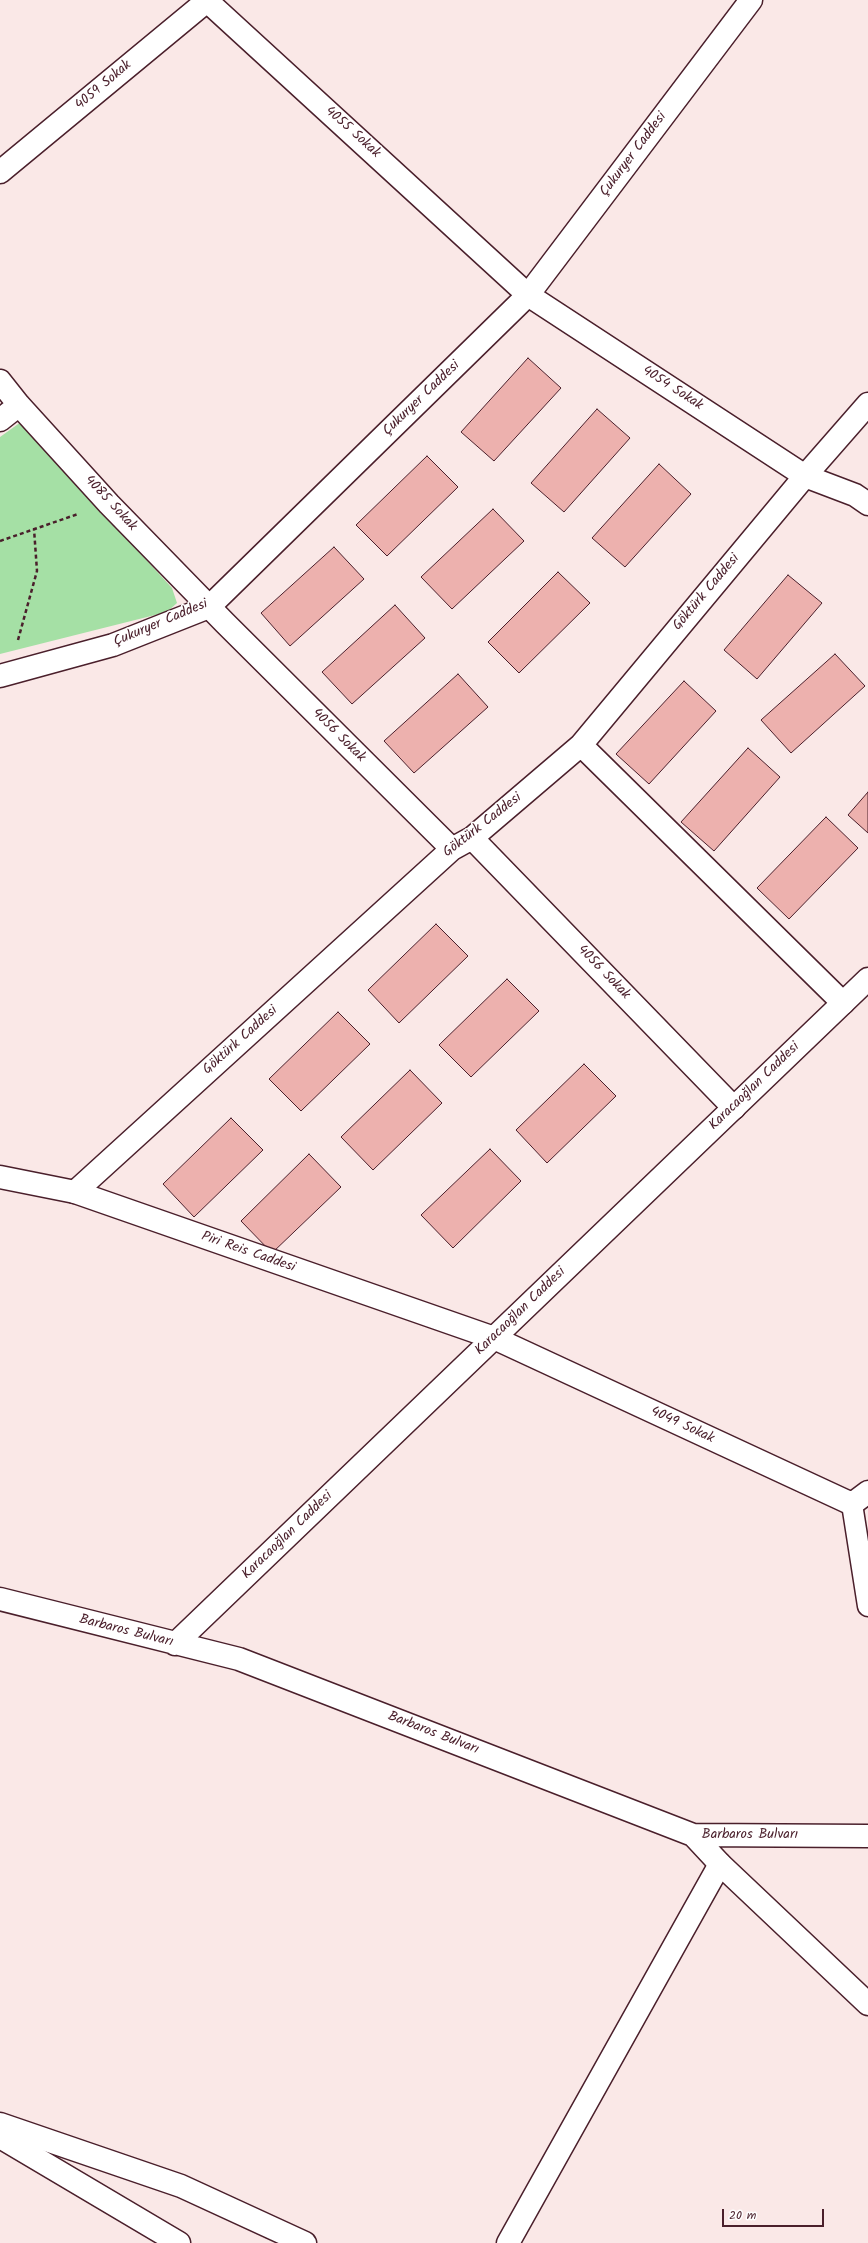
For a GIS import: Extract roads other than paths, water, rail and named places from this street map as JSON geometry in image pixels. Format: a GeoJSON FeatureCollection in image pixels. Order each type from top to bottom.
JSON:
{"type":"FeatureCollection","features":[{"type":"Feature","properties":{"kind":"street","name":"4059 Sokak"},"geometry":{"type":"LineString","coordinates":[[0,172],[207,0]]}},
{"type":"Feature","properties":{"kind":"street","name":"4055 Sokak"},"geometry":{"type":"LineString","coordinates":[[207,0],[498,267]]}},
{"type":"Feature","properties":{"kind":"street","name":"Çukuryer Caddesi"},"geometry":{"type":"LineString","coordinates":[[3,676],[113,645],[209,607],[528,295],[751,0]]}},
{"type":"Feature","properties":{"kind":"street","name":"4054 Sokak"},"geometry":{"type":"LineString","coordinates":[[498,267],[528,295],[805,476],[862,500]]}},
{"type":"Feature","properties":{"kind":"street","name":"4085 Sokak"},"geometry":{"type":"LineString","coordinates":[[0,381],[19,405],[108,504],[225,623]]}},
{"type":"Feature","properties":{"kind":"street","name":"Göktürk Caddesi"},"geometry":{"type":"LineString","coordinates":[[75,1192],[452,849],[472,838],[581,745],[805,476],[868,404]]}},
{"type":"Feature","properties":{"kind":"street"},"geometry":{"type":"LineString","coordinates":[[0,420],[19,405]]}},
{"type":"Feature","properties":{"kind":"street","name":"4056 Sokak"},"geometry":{"type":"LineString","coordinates":[[225,623],[452,849]]}},
{"type":"Feature","properties":{"kind":"street"},"geometry":{"type":"LineString","coordinates":[[581,745],[843,1003]]}},
{"type":"Feature","properties":{"kind":"street","name":"4056 Sokak"},"geometry":{"type":"LineString","coordinates":[[472,838],[734,1108]]}},
{"type":"Feature","properties":{"kind":"street","name":"Karacaoğlan Caddesi"},"geometry":{"type":"LineString","coordinates":[[175,1644],[843,1003],[866,985]]}},
{"type":"Feature","properties":{"kind":"street","name":"Piri Reis Caddesi"},"geometry":{"type":"LineString","coordinates":[[0,1177],[75,1192],[494,1338]]}},
{"type":"Feature","properties":{"kind":"street","name":"4049 Sokak"},"geometry":{"type":"LineString","coordinates":[[494,1338],[860,1498]]}},
{"type":"Feature","properties":{"kind":"street","name":"Barbaros Bulvarı"},"geometry":{"type":"LineString","coordinates":[[0,1599],[239,1659],[693,1835],[868,1836]]}},
{"type":"Feature","properties":{"kind":"street"},"geometry":{"type":"LineString","coordinates":[[693,1835],[720,1864],[868,2004]]}},
{"type":"Feature","properties":{"kind":"street"},"geometry":{"type":"LineString","coordinates":[[508,2243],[720,1864]]}},
{"type":"Feature","properties":{"kind":"street"},"geometry":{"type":"LineString","coordinates":[[0,2124],[181,2186],[305,2243]]}},
{"type":"Feature","properties":{"kind":"street"},"geometry":{"type":"LineString","coordinates":[[0,2137],[179,2243]]}},
{"type":"Feature","properties":{"kind":"lane"},"geometry":{"type":"LineString","coordinates":[[860,1498],[868,1606]]}}]}
